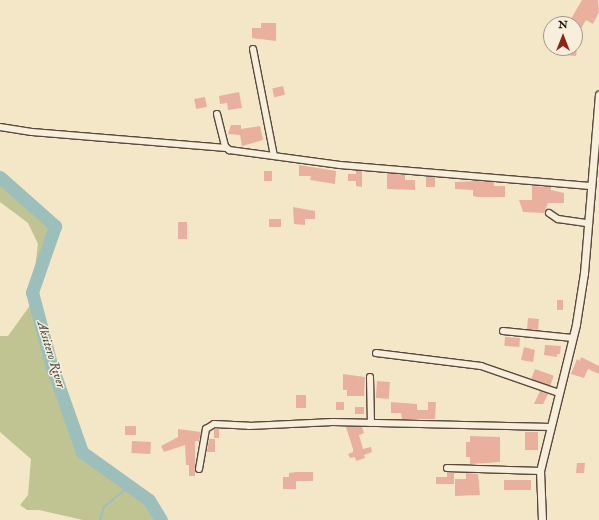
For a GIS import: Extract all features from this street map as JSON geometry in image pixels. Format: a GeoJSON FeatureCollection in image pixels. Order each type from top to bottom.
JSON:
{"type":"FeatureCollection","features":[{"type":"Feature","properties":{"kind":"street"},"geometry":{"type":"LineString","coordinates":[[253,49],[274,156]]}},
{"type":"Feature","properties":{"kind":"street"},"geometry":{"type":"LineString","coordinates":[[542,520],[540,471],[573,338],[584,273],[590,186],[599,95]]}},
{"type":"Feature","properties":{"kind":"street"},"geometry":{"type":"LineString","coordinates":[[217,114],[226,148]]}},
{"type":"Feature","properties":{"kind":"street"},"geometry":{"type":"LineString","coordinates":[[0,127],[48,133],[226,148],[340,165],[590,186]]}},
{"type":"Feature","properties":{"kind":"street"},"geometry":{"type":"LineString","coordinates":[[549,213],[558,219],[588,223]]}},
{"type":"Feature","properties":{"kind":"street"},"geometry":{"type":"LineString","coordinates":[[503,331],[573,338]]}},
{"type":"Feature","properties":{"kind":"street"},"geometry":{"type":"LineString","coordinates":[[376,353],[481,366],[559,393]]}},
{"type":"Feature","properties":{"kind":"street"},"geometry":{"type":"LineString","coordinates":[[370,377],[371,423]]}},
{"type":"Feature","properties":{"kind":"street"},"geometry":{"type":"LineString","coordinates":[[199,469],[206,429],[214,424],[371,423],[551,427]]}},
{"type":"Feature","properties":{"kind":"street"},"geometry":{"type":"LineString","coordinates":[[447,468],[540,471]]}},
{"type":"Feature","properties":{"kind":"green space"},"geometry":{"type":"Polygon","coordinates":[[[0,177],[55,226],[32,292],[38,244],[28,223],[0,202],[0,177]]]}},
{"type":"Feature","properties":{"kind":"green space"},"geometry":{"type":"Polygon","coordinates":[[[34,300],[82,452],[149,500],[161,520],[83,520],[39,510],[27,510],[20,505],[28,495],[31,459],[0,432],[0,336],[8,336],[34,300]]]}},
{"type":"Feature","properties":{"kind":"building"},"geometry":{"type":"Polygon","coordinates":[[[582,0],[598,0],[599,12],[593,24],[586,20],[583,25],[583,16],[573,16],[582,0]]]}},
{"type":"Feature","properties":{"kind":"building"},"geometry":{"type":"Polygon","coordinates":[[[261,23],[276,23],[276,41],[252,38],[252,28],[261,28],[261,23]]]}},
{"type":"Feature","properties":{"kind":"building"},"geometry":{"type":"Polygon","coordinates":[[[283,86],[285,95],[274,97],[272,88],[283,86]]]}},
{"type":"Feature","properties":{"kind":"building"},"geometry":{"type":"Polygon","coordinates":[[[239,92],[242,108],[228,110],[227,103],[220,104],[219,96],[239,92]]]}},
{"type":"Feature","properties":{"kind":"building"},"geometry":{"type":"Polygon","coordinates":[[[205,97],[207,107],[196,109],[194,99],[205,97]]]}},
{"type":"Feature","properties":{"kind":"building"},"geometry":{"type":"Polygon","coordinates":[[[231,125],[241,125],[241,129],[260,126],[263,140],[242,146],[240,135],[228,134],[231,125]]]}},
{"type":"Feature","properties":{"kind":"building"},"geometry":{"type":"Polygon","coordinates":[[[299,165],[336,171],[335,184],[310,180],[311,176],[299,176],[299,165]]]}},
{"type":"Feature","properties":{"kind":"building"},"geometry":{"type":"Polygon","coordinates":[[[264,171],[272,171],[272,181],[264,181],[264,171]]]}},
{"type":"Feature","properties":{"kind":"building"},"geometry":{"type":"Polygon","coordinates":[[[356,171],[362,171],[362,187],[356,186],[356,181],[348,181],[348,174],[356,174],[356,171]]]}},
{"type":"Feature","properties":{"kind":"building"},"geometry":{"type":"Polygon","coordinates":[[[387,173],[405,175],[405,180],[415,180],[415,190],[387,189],[387,173]]]}},
{"type":"Feature","properties":{"kind":"building"},"geometry":{"type":"Polygon","coordinates":[[[426,177],[435,177],[435,187],[426,187],[426,177]]]}},
{"type":"Feature","properties":{"kind":"building"},"geometry":{"type":"Polygon","coordinates":[[[455,182],[494,182],[494,186],[505,186],[505,197],[477,197],[473,196],[473,190],[455,189],[455,182]]]}},
{"type":"Feature","properties":{"kind":"building"},"geometry":{"type":"Polygon","coordinates":[[[532,186],[551,187],[551,190],[564,193],[564,203],[548,203],[544,213],[523,212],[519,200],[532,200],[532,186]]]}},
{"type":"Feature","properties":{"kind":"building"},"geometry":{"type":"Polygon","coordinates":[[[293,207],[315,211],[315,219],[305,219],[305,225],[294,224],[293,207]]]}},
{"type":"Feature","properties":{"kind":"building"},"geometry":{"type":"Polygon","coordinates":[[[269,219],[281,219],[281,227],[269,227],[269,219]]]}},
{"type":"Feature","properties":{"kind":"building"},"geometry":{"type":"Polygon","coordinates":[[[178,222],[187,222],[187,239],[178,239],[178,222]]]}},
{"type":"Feature","properties":{"kind":"building"},"geometry":{"type":"Polygon","coordinates":[[[557,300],[563,300],[563,310],[557,310],[557,300]]]}},
{"type":"Feature","properties":{"kind":"building"},"geometry":{"type":"Polygon","coordinates":[[[528,318],[539,319],[538,330],[527,329],[528,318]]]}},
{"type":"Feature","properties":{"kind":"building"},"geometry":{"type":"Polygon","coordinates":[[[505,337],[520,338],[519,347],[504,346],[505,337]]]}},
{"type":"Feature","properties":{"kind":"building"},"geometry":{"type":"Polygon","coordinates":[[[545,345],[561,346],[560,354],[557,354],[557,357],[544,355],[545,345]]]}},
{"type":"Feature","properties":{"kind":"building"},"geometry":{"type":"Polygon","coordinates":[[[524,347],[535,350],[533,362],[521,360],[524,347]]]}},
{"type":"Feature","properties":{"kind":"building"},"geometry":{"type":"Polygon","coordinates":[[[581,357],[599,366],[599,374],[588,369],[584,378],[571,374],[577,359],[580,361],[581,357]]]}},
{"type":"Feature","properties":{"kind":"building"},"geometry":{"type":"Polygon","coordinates":[[[535,369],[554,376],[550,386],[531,379],[535,369]]]}},
{"type":"Feature","properties":{"kind":"building"},"geometry":{"type":"Polygon","coordinates":[[[343,374],[365,377],[364,396],[347,396],[347,390],[343,390],[343,374]]]}},
{"type":"Feature","properties":{"kind":"building"},"geometry":{"type":"Polygon","coordinates":[[[377,381],[390,382],[389,399],[376,398],[377,381]]]}},
{"type":"Feature","properties":{"kind":"building"},"geometry":{"type":"Polygon","coordinates":[[[540,391],[548,394],[543,404],[534,404],[540,391]]]}},
{"type":"Feature","properties":{"kind":"building"},"geometry":{"type":"Polygon","coordinates":[[[296,395],[306,395],[306,408],[296,408],[296,395]]]}},
{"type":"Feature","properties":{"kind":"building"},"geometry":{"type":"Polygon","coordinates":[[[336,402],[344,402],[344,410],[336,410],[336,402]]]}},
{"type":"Feature","properties":{"kind":"building"},"geometry":{"type":"Polygon","coordinates":[[[391,402],[417,404],[417,410],[428,410],[428,402],[436,402],[435,419],[402,419],[401,413],[391,413],[391,402]]]}},
{"type":"Feature","properties":{"kind":"building"},"geometry":{"type":"Polygon","coordinates":[[[355,407],[364,407],[364,414],[355,414],[355,407]]]}},
{"type":"Feature","properties":{"kind":"building"},"geometry":{"type":"Polygon","coordinates":[[[125,426],[136,426],[136,435],[125,435],[125,426]]]}},
{"type":"Feature","properties":{"kind":"building"},"geometry":{"type":"Polygon","coordinates":[[[346,427],[362,427],[364,433],[359,435],[363,449],[371,447],[372,452],[364,455],[365,458],[356,461],[355,457],[350,458],[348,454],[353,452],[353,449],[346,427]]]}},
{"type":"Feature","properties":{"kind":"building"},"geometry":{"type":"Polygon","coordinates":[[[178,429],[201,432],[199,441],[195,441],[195,476],[189,476],[189,465],[186,465],[185,445],[164,452],[161,446],[178,437],[178,429]]]}},
{"type":"Feature","properties":{"kind":"building"},"geometry":{"type":"Polygon","coordinates":[[[214,429],[219,429],[219,438],[214,438],[214,429]]]}},
{"type":"Feature","properties":{"kind":"building"},"geometry":{"type":"Polygon","coordinates":[[[525,432],[538,432],[538,450],[525,450],[525,432]]]}},
{"type":"Feature","properties":{"kind":"building"},"geometry":{"type":"Polygon","coordinates":[[[470,436],[500,437],[500,462],[470,464],[470,457],[466,457],[466,442],[470,442],[470,436]]]}},
{"type":"Feature","properties":{"kind":"building"},"geometry":{"type":"Polygon","coordinates":[[[209,439],[215,439],[215,452],[207,452],[209,439]]]}},
{"type":"Feature","properties":{"kind":"building"},"geometry":{"type":"Polygon","coordinates":[[[132,441],[151,442],[150,454],[131,453],[132,441]]]}},
{"type":"Feature","properties":{"kind":"building"},"geometry":{"type":"Polygon","coordinates":[[[577,463],[585,463],[584,473],[576,473],[577,463]]]}},
{"type":"Feature","properties":{"kind":"building"},"geometry":{"type":"Polygon","coordinates":[[[313,472],[313,481],[296,481],[296,489],[283,489],[283,477],[289,477],[289,473],[313,472]]]}},
{"type":"Feature","properties":{"kind":"building"},"geometry":{"type":"Polygon","coordinates":[[[447,472],[454,473],[454,484],[436,484],[436,477],[447,477],[447,472]]]}},
{"type":"Feature","properties":{"kind":"building"},"geometry":{"type":"Polygon","coordinates":[[[466,473],[478,474],[480,495],[455,496],[455,479],[466,479],[466,473]]]}},
{"type":"Feature","properties":{"kind":"building"},"geometry":{"type":"Polygon","coordinates":[[[504,480],[531,480],[531,490],[504,490],[504,480]]]}},
{"type":"Feature","properties":{"kind":"waterway","name":"Aksitero River"},"geometry":{"type":"LineString","coordinates":[[0,177],[55,226],[32,292],[51,364],[82,452],[149,500],[161,520]]}},
{"type":"Feature","properties":{"kind":"waterway"},"geometry":{"type":"LineString","coordinates":[[100,520],[104,507],[129,486]]}}]}
